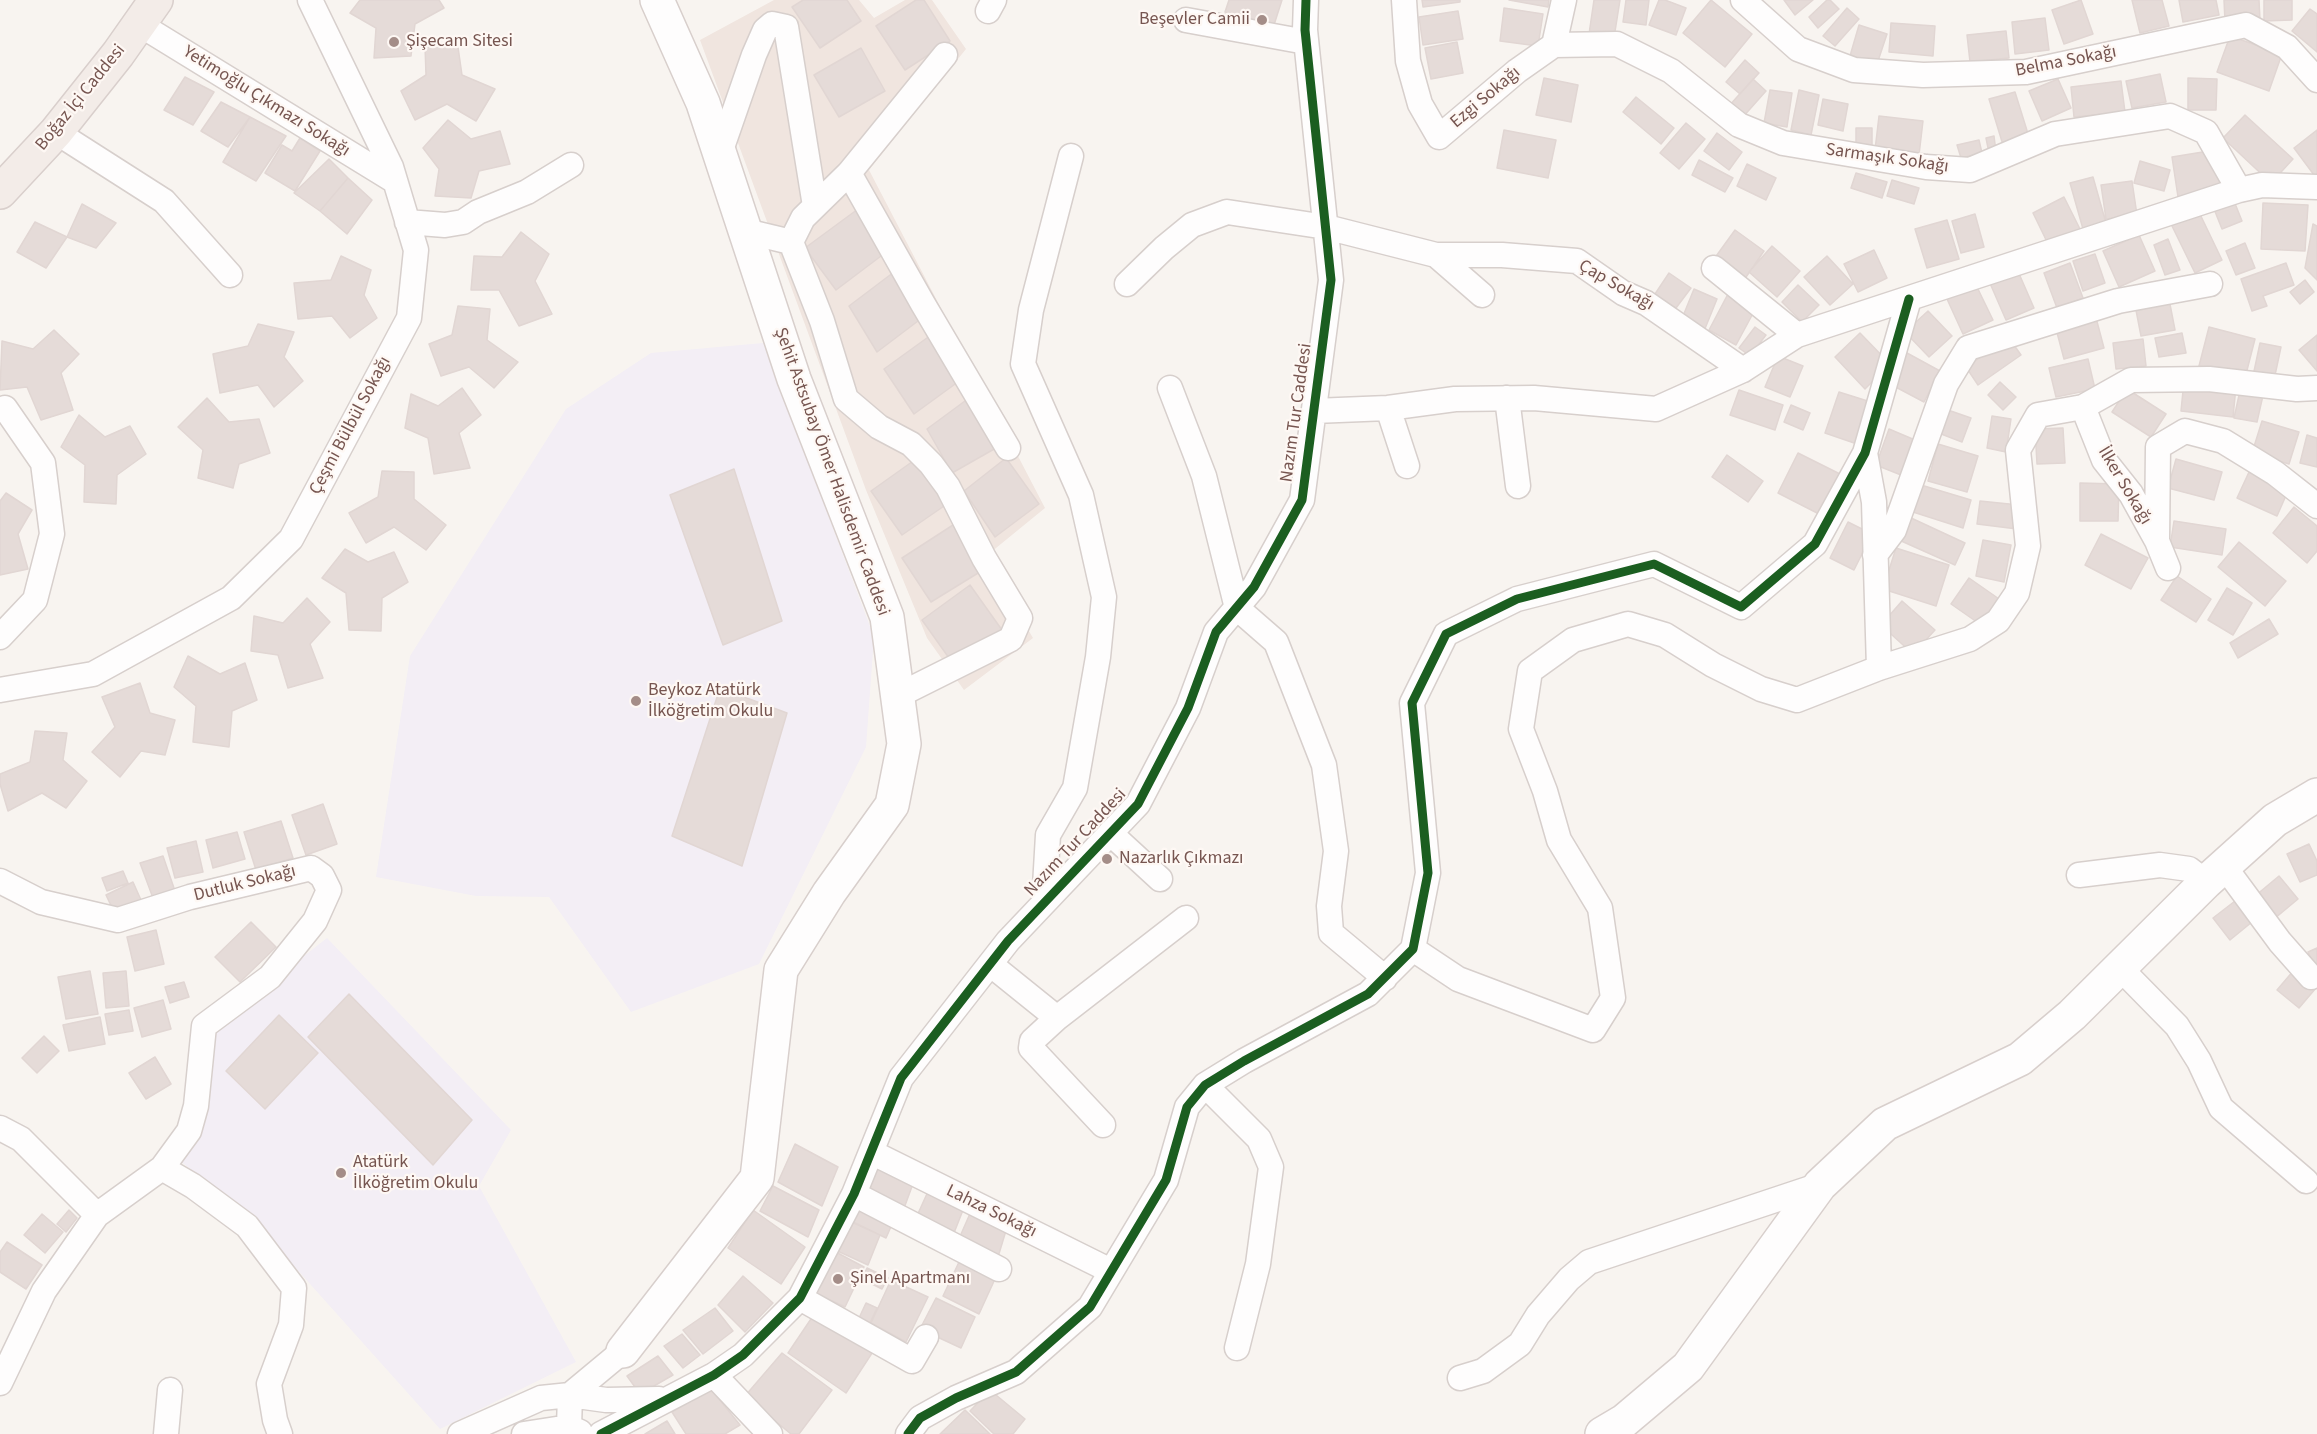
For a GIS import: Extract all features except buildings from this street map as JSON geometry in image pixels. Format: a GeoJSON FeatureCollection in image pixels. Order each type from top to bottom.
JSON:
{"type":"FeatureCollection","features":[{"type":"Feature","properties":{"kind":"main road","name":"Boğaz İçi Caddesi"},"geometry":{"type":"LineString","coordinates":[[0,192],[56,132],[147,12]]}},
{"type":"Feature","properties":{"kind":"street","name":"Çeşmi Bülbül Sokağı"},"geometry":{"type":"LineString","coordinates":[[0,690],[93,674],[231,598],[291,539],[409,318],[416,250],[393,180],[391,167],[310,0]]}},
{"type":"Feature","properties":{"kind":"street","name":"Şehit Astsubay Ömer Halisdemir Caddesi"},"geometry":{"type":"LineString","coordinates":[[624,1351],[757,1178],[781,970],[829,893],[892,805],[904,744],[887,618],[794,380],[703,103],[657,0]]}},
{"type":"Feature","properties":{"kind":"street","name":"Nazım Tur Caddesi"},"geometry":{"type":"LineString","coordinates":[[609,1432],[664,1399],[714,1375],[743,1354],[800,1298],[854,1194],[901,1078],[1008,941],[1138,804],[1188,708],[1216,632],[1254,587],[1302,500],[1331,280],[1306,42],[1305,0]]}},
{"type":"Feature","properties":{"kind":"street","name":"Ezgi Sokağı"},"geometry":{"type":"LineString","coordinates":[[1404,0],[1408,61],[1420,104],[1439,137],[1517,71],[1554,45]]}},
{"type":"Feature","properties":{"kind":"street"},"geometry":{"type":"LineString","coordinates":[[1554,45],[1564,0]]}},
{"type":"Feature","properties":{"kind":"street","name":"Belma Sokağı"},"geometry":{"type":"LineString","coordinates":[[1743,0],[1798,49],[1854,70],[1923,75],[2026,72],[2246,25],[2287,47],[2317,80]]}},
{"type":"Feature","properties":{"kind":"street","name":"Yetimoğlu Çıkmazı Sokağı"},"geometry":{"type":"LineString","coordinates":[[147,12],[393,180]]}},
{"type":"Feature","properties":{"kind":"street"},"geometry":{"type":"LineString","coordinates":[[1186,20],[1306,42]]}},
{"type":"Feature","properties":{"kind":"street"},"geometry":{"type":"LineString","coordinates":[[720,153],[765,30],[772,24],[786,27],[815,206]]}},
{"type":"Feature","properties":{"kind":"street","name":"Sarmaşık Sokağı"},"geometry":{"type":"LineString","coordinates":[[1554,45],[1617,44],[1671,71],[1739,125],[1783,143],[1926,167],[1970,170],[2055,134],[2170,116],[2206,132],[2239,190]]}},
{"type":"Feature","properties":{"kind":"street"},"geometry":{"type":"LineString","coordinates":[[897,696],[1011,639],[1020,618],[984,558],[948,487],[931,464],[911,444],[879,427],[846,399],[822,321],[791,242],[803,218],[849,173],[945,56]]}},
{"type":"Feature","properties":{"kind":"street"},"geometry":{"type":"LineString","coordinates":[[56,132],[164,201],[230,275]]}},
{"type":"Feature","properties":{"kind":"street"},"geometry":{"type":"LineString","coordinates":[[1044,903],[1048,835],[1075,788],[1098,657],[1104,597],[1081,495],[1023,364],[1031,310],[1071,156]]}},
{"type":"Feature","properties":{"kind":"street"},"geometry":{"type":"LineString","coordinates":[[407,222],[445,225],[463,222],[478,212],[527,192],[571,165]]}},
{"type":"Feature","properties":{"kind":"street"},"geometry":{"type":"LineString","coordinates":[[849,173],[1008,448]]}},
{"type":"Feature","properties":{"kind":"street"},"geometry":{"type":"LineString","coordinates":[[1314,411],[1388,408],[1455,399],[1507,398],[1545,399],[1656,409],[1743,370],[1797,335],[2239,190],[2262,185],[2317,187]]}},
{"type":"Feature","properties":{"kind":"street","name":"Çap Sokağı"},"geometry":{"type":"LineString","coordinates":[[1127,284],[1192,225],[1227,212],[1326,227],[1436,255],[1502,255],[1577,261],[1623,293],[1646,303],[1743,370]]}},
{"type":"Feature","properties":{"kind":"street"},"geometry":{"type":"LineString","coordinates":[[745,231],[791,242]]}},
{"type":"Feature","properties":{"kind":"street","name":"Çap Sokağı"},"geometry":{"type":"LineString","coordinates":[[1436,255],[1482,295]]}},
{"type":"Feature","properties":{"kind":"street"},"geometry":{"type":"LineString","coordinates":[[1714,268],[1797,335]]}},
{"type":"Feature","properties":{"kind":"street"},"geometry":{"type":"LineString","coordinates":[[1875,555],[1894,530],[1946,384],[1968,348],[2118,301],[2210,284]]}},
{"type":"Feature","properties":{"kind":"street"},"geometry":{"type":"LineString","coordinates":[[908,1434],[920,1418],[956,1398],[1016,1372],[1090,1307],[1166,1180],[1187,1107],[1205,1085],[1244,1061],[1368,994],[1413,949],[1428,873],[1412,703],[1446,634],[1517,599],[1654,564],[1741,607],[1815,544],[1865,453],[1909,299]]}},
{"type":"Feature","properties":{"kind":"street"},"geometry":{"type":"LineString","coordinates":[[1413,949],[1458,979],[1593,1030],[1613,998],[1600,908],[1559,840],[1545,791],[1521,729],[1530,671],[1573,640],[1628,624],[1665,635],[1713,665],[1761,689],[1797,700],[1879,668],[1970,639],[1998,621],[2017,593],[2028,546],[2018,450],[2038,415],[2083,407],[2131,380],[2209,378],[2310,391]]}},
{"type":"Feature","properties":{"kind":"street"},"geometry":{"type":"LineString","coordinates":[[1170,388],[1204,476],[1237,608],[1276,642],[1324,765],[1336,851],[1329,906],[1331,933],[1385,978]]}},
{"type":"Feature","properties":{"kind":"street"},"geometry":{"type":"LineString","coordinates":[[1507,398],[1518,486]]}},
{"type":"Feature","properties":{"kind":"street","name":"İlker Sokağı"},"geometry":{"type":"LineString","coordinates":[[2083,407],[2104,460],[2132,495],[2157,541]]}},
{"type":"Feature","properties":{"kind":"street"},"geometry":{"type":"LineString","coordinates":[[0,637],[35,600],[52,534],[43,463],[5,408]]}},
{"type":"Feature","properties":{"kind":"street"},"geometry":{"type":"LineString","coordinates":[[1388,408],[1407,466]]}},
{"type":"Feature","properties":{"kind":"street","name":"İlker Sokağı"},"geometry":{"type":"LineString","coordinates":[[2157,541],[2158,447],[2185,431],[2223,441],[2275,473],[2317,506]]}},
{"type":"Feature","properties":{"kind":"street"},"geometry":{"type":"LineString","coordinates":[[1865,453],[1874,502],[1879,668]]}},
{"type":"Feature","properties":{"kind":"street"},"geometry":{"type":"LineString","coordinates":[[2157,541],[2168,568]]}},
{"type":"Feature","properties":{"kind":"street"},"geometry":{"type":"LineString","coordinates":[[1602,1434],[1624,1421],[1688,1367],[1821,1185],[1885,1124],[2019,1059],[2072,1015],[2215,874],[2275,820],[2317,795]]}},
{"type":"Feature","properties":{"kind":"street"},"geometry":{"type":"LineString","coordinates":[[1110,833],[1160,879]]}},
{"type":"Feature","properties":{"kind":"street"},"geometry":{"type":"LineString","coordinates":[[2079,875],[2160,865],[2215,874],[2311,977]]}},
{"type":"Feature","properties":{"kind":"street","name":"Dutluk Sokağı"},"geometry":{"type":"LineString","coordinates":[[0,881],[42,902],[118,920],[190,897],[311,868],[322,876],[329,890],[315,921],[270,977],[204,1026],[196,1106],[189,1131],[162,1168]]}},
{"type":"Feature","properties":{"kind":"street"},"geometry":{"type":"LineString","coordinates":[[1103,1125],[1031,1048],[1032,1041],[1057,1018],[1186,918]]}},
{"type":"Feature","properties":{"kind":"street"},"geometry":{"type":"LineString","coordinates":[[990,964],[1057,1018]]}},
{"type":"Feature","properties":{"kind":"street"},"geometry":{"type":"LineString","coordinates":[[2121,969],[2177,1026],[2199,1061],[2221,1107],[2306,1181]]}},
{"type":"Feature","properties":{"kind":"street"},"geometry":{"type":"LineString","coordinates":[[1205,1085],[1258,1139],[1271,1167],[1258,1264],[1236,1348]]}},
{"type":"Feature","properties":{"kind":"street"},"geometry":{"type":"LineString","coordinates":[[0,1128],[21,1139],[97,1215]]}},
{"type":"Feature","properties":{"kind":"street","name":"Lahza Sokağı"},"geometry":{"type":"LineString","coordinates":[[871,1152],[1111,1271]]}},
{"type":"Feature","properties":{"kind":"street"},"geometry":{"type":"LineString","coordinates":[[0,1383],[44,1291],[97,1215],[162,1168],[193,1186],[247,1226],[294,1288],[291,1325],[269,1384],[275,1420],[280,1434]]}},
{"type":"Feature","properties":{"kind":"street"},"geometry":{"type":"LineString","coordinates":[[1460,1378],[1483,1371],[1520,1344],[1546,1306],[1569,1279],[1589,1262],[1821,1185]]}},
{"type":"Feature","properties":{"kind":"street"},"geometry":{"type":"LineString","coordinates":[[854,1194],[999,1269]]}},
{"type":"Feature","properties":{"kind":"street"},"geometry":{"type":"LineString","coordinates":[[800,1298],[912,1361],[926,1338]]}},
{"type":"Feature","properties":{"kind":"street"},"geometry":{"type":"LineString","coordinates":[[570,1395],[624,1351]]}},
{"type":"Feature","properties":{"kind":"street"},"geometry":{"type":"LineString","coordinates":[[609,1432],[606,1400],[624,1351]]}},
{"type":"Feature","properties":{"kind":"street"},"geometry":{"type":"LineString","coordinates":[[714,1375],[770,1434]]}},
{"type":"Feature","properties":{"kind":"street"},"geometry":{"type":"LineString","coordinates":[[166,1434],[170,1390]]}},
{"type":"Feature","properties":{"kind":"street"},"geometry":{"type":"LineString","coordinates":[[524,1434],[573,1432],[570,1395]]}},
{"type":"Feature","properties":{"kind":"street"},"geometry":{"type":"LineString","coordinates":[[460,1434],[540,1398],[570,1395],[606,1400],[664,1399]]}},
{"type":"Feature","properties":{"kind":"shaded area"},"geometry":{"type":"Polygon","coordinates":[[[774,0],[859,0],[874,18],[905,0],[932,0],[966,49],[869,170],[1045,508],[985,557],[1033,638],[964,690],[927,638],[866,490],[700,40],[774,0]]]}},
{"type":"Feature","properties":{"kind":"shaded area","name":"Beykoz Atatürk İlköğretim Okulu"},"geometry":{"type":"Polygon","coordinates":[[[763,343],[874,637],[866,747],[759,964],[631,1012],[549,897],[476,896],[376,877],[410,656],[566,409],[651,353],[763,343]]]}},
{"type":"Feature","properties":{"kind":"shaded area","name":"Atatürk İlköğretim Okulu"},"geometry":{"type":"Polygon","coordinates":[[[327,938],[511,1130],[479,1186],[576,1362],[440,1429],[250,1217],[179,1160],[203,1035],[327,938]]]}},
{"type":"Feature","properties":{"kind":"cycle path"},"geometry":{"type":"LineString","coordinates":[[601,1434],[714,1375],[743,1355],[800,1298],[854,1194],[901,1078],[1008,941],[1138,804],[1188,708],[1216,632],[1254,587],[1302,500],[1331,280],[1305,30],[1306,0]]}},
{"type":"Feature","properties":{"kind":"cycle path"},"geometry":{"type":"LineString","coordinates":[[908,1434],[920,1418],[956,1398],[1016,1372],[1090,1307],[1166,1180],[1187,1107],[1205,1085],[1244,1061],[1368,994],[1413,949],[1428,873],[1412,703],[1446,634],[1517,599],[1654,564],[1741,607],[1815,544],[1865,453],[1909,299]]}},
{"type":"Feature","properties":{"kind":"place","name":"Beşevler Camii"},"geometry":{"type":"Point","coordinates":[1262,20]}},
{"type":"Feature","properties":{"kind":"place","name":"Şişecam Sitesi"},"geometry":{"type":"Point","coordinates":[394,42]}},
{"type":"Feature","properties":{"kind":"place","name":"Beykoz Atatürk İlköğretim Okulu"},"geometry":{"type":"Point","coordinates":[636,701]}},
{"type":"Feature","properties":{"kind":"place","name":"Nazarlık Çıkmazı"},"geometry":{"type":"Point","coordinates":[1107,859]}},
{"type":"Feature","properties":{"kind":"place","name":"Atatürk İlköğretim Okulu"},"geometry":{"type":"Point","coordinates":[341,1173]}},
{"type":"Feature","properties":{"kind":"place","name":"Şinel Apartmanı"},"geometry":{"type":"Point","coordinates":[838,1279]}}]}
